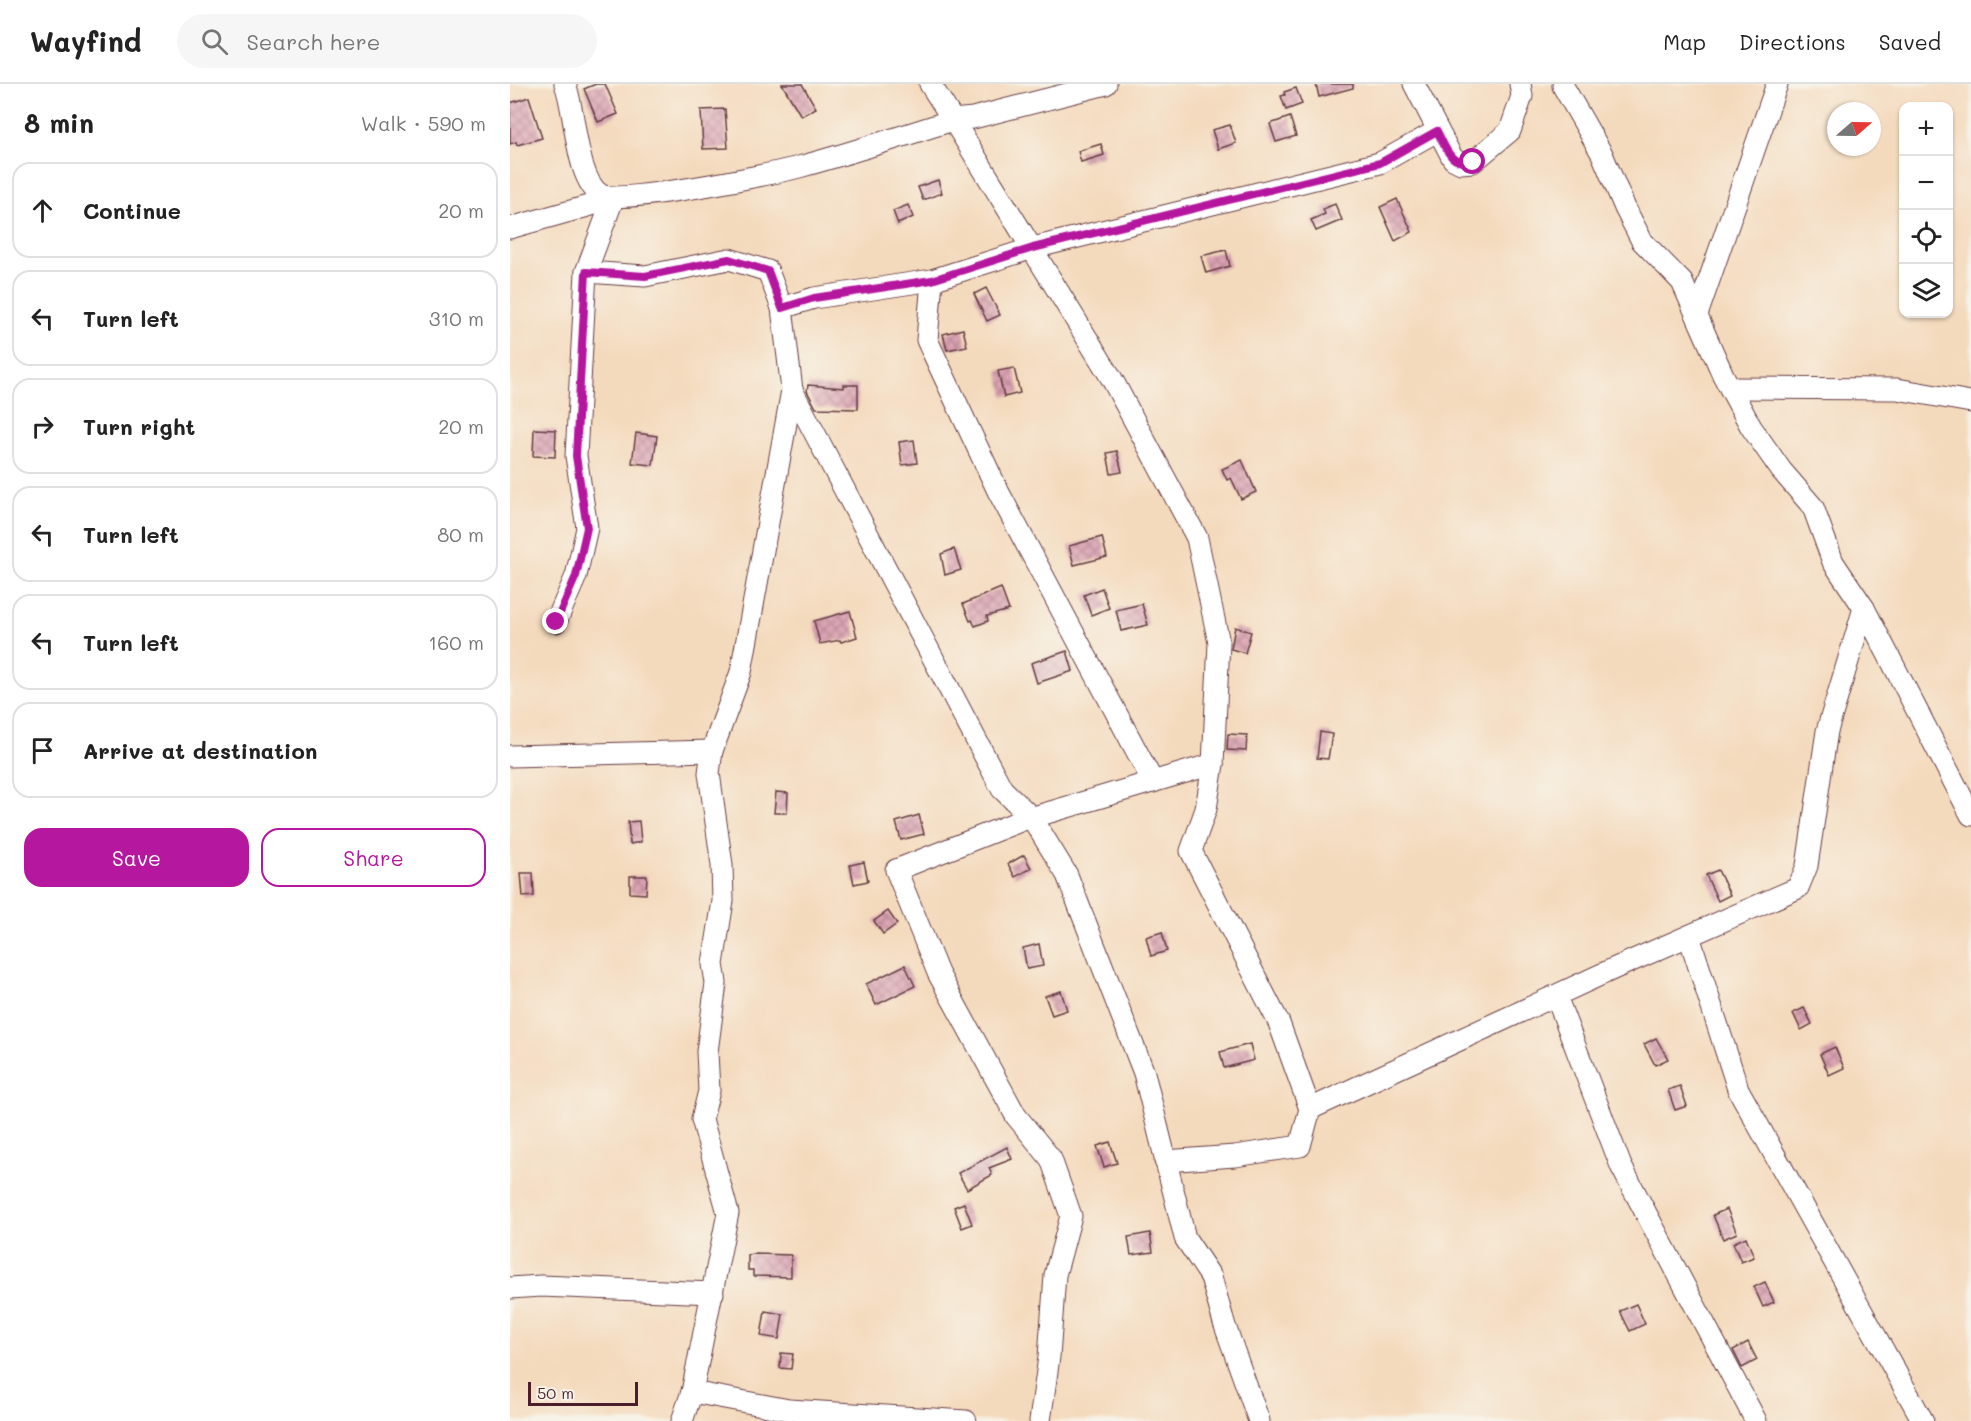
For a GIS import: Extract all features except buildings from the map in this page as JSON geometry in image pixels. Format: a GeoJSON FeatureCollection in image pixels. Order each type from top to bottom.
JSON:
{"type":"FeatureCollection","features":[{"type":"Feature","properties":{"kind":"street"},"geometry":{"type":"LineString","coordinates":[[565,84],[571,99],[579,155],[590,181],[600,195],[613,199]]}},
{"type":"Feature","properties":{"kind":"street"},"geometry":{"type":"LineString","coordinates":[[930,84],[1112,379],[1197,538],[1219,643],[1213,764],[1206,809],[1191,851],[1279,1023],[1310,1110],[1300,1146],[1235,1156],[1166,1161]]}},
{"type":"Feature","properties":{"kind":"street"},"geometry":{"type":"LineString","coordinates":[[510,228],[613,199],[797,167],[952,120],[973,118],[1106,84]]}},
{"type":"Feature","properties":{"kind":"street"},"geometry":{"type":"LineString","coordinates":[[1414,84],[1453,159],[1461,163],[1473,162],[1510,132],[1522,96],[1520,84]]}},
{"type":"Feature","properties":{"kind":"street"},"geometry":{"type":"LineString","coordinates":[[1698,312],[1777,84]]}},
{"type":"Feature","properties":{"kind":"street"},"geometry":{"type":"LineString","coordinates":[[1563,86],[1602,154],[1642,241],[1682,282],[1698,312],[1730,388],[1751,428],[1781,470],[1813,507],[1833,562],[1864,608],[1971,815]]}},
{"type":"Feature","properties":{"kind":"street"},"geometry":{"type":"LineString","coordinates":[[782,308],[814,298],[932,280],[1033,248],[1380,163],[1437,131]]}},
{"type":"Feature","properties":{"kind":"street"},"geometry":{"type":"LineString","coordinates":[[556,622],[576,576],[587,528],[576,456],[586,272],[613,199]]}},
{"type":"Feature","properties":{"kind":"street"},"geometry":{"type":"LineString","coordinates":[[586,272],[645,276],[729,259],[768,271],[782,308],[792,390],[741,672],[712,751],[709,773],[722,866],[723,901],[713,964],[716,983],[707,1052],[709,1091],[702,1119],[728,1213],[692,1392],[682,1421]]}},
{"type":"Feature","properties":{"kind":"street"},"geometry":{"type":"LineString","coordinates":[[932,280],[927,340],[998,491],[1153,782]]}},
{"type":"Feature","properties":{"kind":"street"},"geometry":{"type":"LineString","coordinates":[[1730,388],[1897,389],[1971,402]]}},
{"type":"Feature","properties":{"kind":"street"},"geometry":{"type":"LineString","coordinates":[[792,390],[1002,789],[1032,818],[1072,886],[1144,1073],[1185,1238],[1211,1276],[1224,1323],[1259,1421]]}},
{"type":"Feature","properties":{"kind":"street"},"geometry":{"type":"LineString","coordinates":[[1310,1110],[1556,996],[1798,888],[1807,866],[1827,730],[1864,608]]}},
{"type":"Feature","properties":{"kind":"street"},"geometry":{"type":"LineString","coordinates":[[510,756],[712,751]]}},
{"type":"Feature","properties":{"kind":"street"},"geometry":{"type":"LineString","coordinates":[[1040,1421],[1049,1357],[1054,1275],[1071,1216],[1051,1159],[1016,1116],[938,973],[896,870],[1032,818],[1213,764]]}},
{"type":"Feature","properties":{"kind":"street"},"geometry":{"type":"LineString","coordinates":[[1689,936],[1738,1089],[1923,1421]]}},
{"type":"Feature","properties":{"kind":"street"},"geometry":{"type":"LineString","coordinates":[[1556,996],[1621,1166],[1756,1421]]}},
{"type":"Feature","properties":{"kind":"street"},"geometry":{"type":"LineString","coordinates":[[510,1288],[541,1286],[713,1293]]}},
{"type":"Feature","properties":{"kind":"street"},"geometry":{"type":"LineString","coordinates":[[692,1392],[789,1410],[953,1421]]}},
{"type":"Feature","properties":{"kind":"route"},"geometry":{"type":"LineString","coordinates":[[556,622],[576,576],[587,528],[576,456],[586,272],[645,276],[729,259],[768,271],[782,308],[814,298],[932,280],[1033,248],[1380,163],[1437,131],[1453,159],[1461,163],[1473,162]]}}]}
